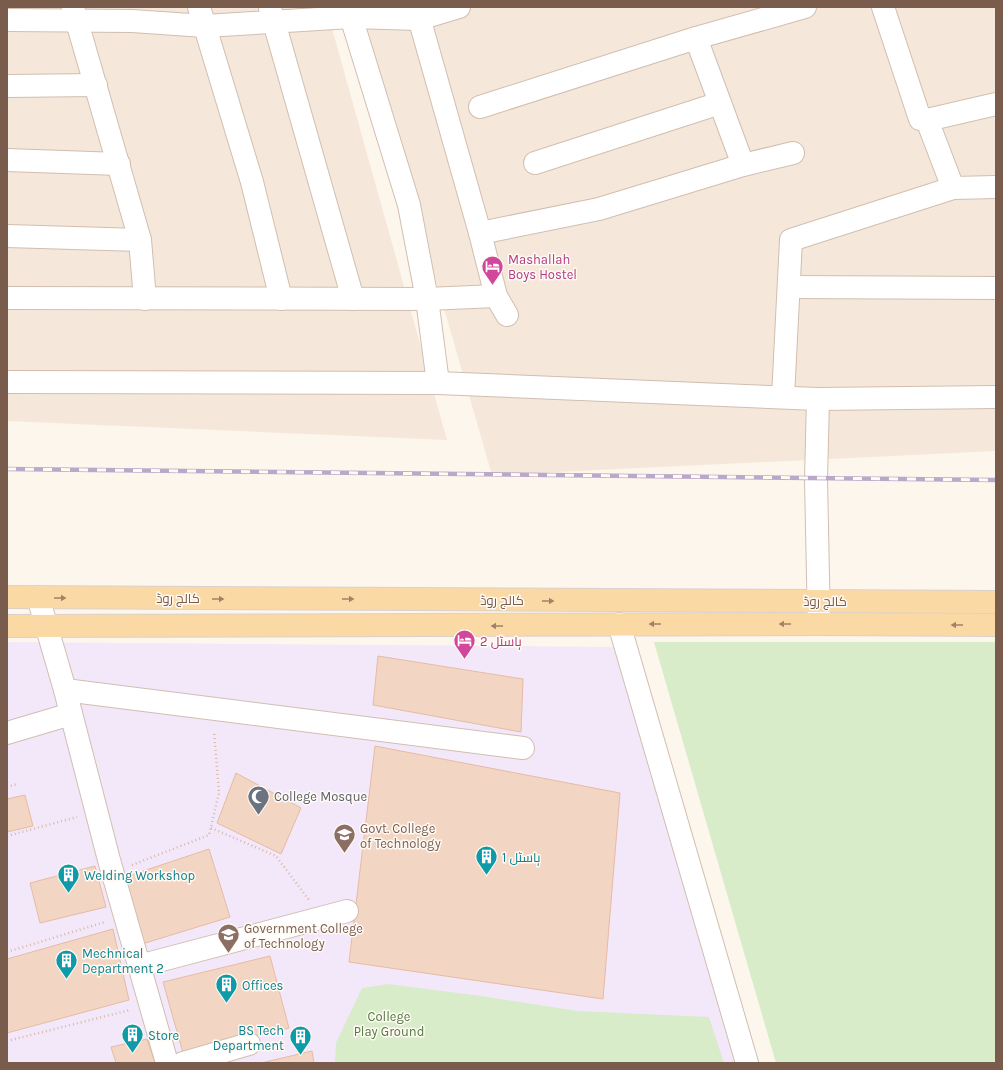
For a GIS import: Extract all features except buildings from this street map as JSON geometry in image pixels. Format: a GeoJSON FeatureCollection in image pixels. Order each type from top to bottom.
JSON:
{"type":"FeatureCollection","features":[{"type":"Feature","properties":{"kind":"main road","name":"کالج روڈ"},"geometry":{"type":"LineString","coordinates":[[7,597],[557,601],[996,602]]}},
{"type":"Feature","properties":{"kind":"main road","name":"کالج روڈ"},"geometry":{"type":"LineString","coordinates":[[7,626],[554,626],[619,624],[996,625]]}},
{"type":"Feature","properties":{"kind":"street"},"geometry":{"type":"LineString","coordinates":[[7,20],[75,14],[202,16],[349,12],[418,13],[459,7]]}},
{"type":"Feature","properties":{"kind":"street"},"geometry":{"type":"LineString","coordinates":[[480,107],[696,38],[805,7]]}},
{"type":"Feature","properties":{"kind":"street"},"geometry":{"type":"LineString","coordinates":[[883,7],[920,119],[927,120],[996,104]]}},
{"type":"Feature","properties":{"kind":"street"},"geometry":{"type":"LineString","coordinates":[[349,12],[409,204],[427,299],[438,383]]}},
{"type":"Feature","properties":{"kind":"street"},"geometry":{"type":"LineString","coordinates":[[7,298],[427,299],[501,306],[418,13]]}},
{"type":"Feature","properties":{"kind":"street"},"geometry":{"type":"LineString","coordinates":[[75,14],[140,240],[144,299]]}},
{"type":"Feature","properties":{"kind":"street"},"geometry":{"type":"LineString","coordinates":[[272,14],[354,299]]}},
{"type":"Feature","properties":{"kind":"street"},"geometry":{"type":"LineString","coordinates":[[202,16],[252,182],[281,299]]}},
{"type":"Feature","properties":{"kind":"street"},"geometry":{"type":"LineString","coordinates":[[696,38],[743,165]]}},
{"type":"Feature","properties":{"kind":"street"},"geometry":{"type":"LineString","coordinates":[[7,86],[96,85]]}},
{"type":"Feature","properties":{"kind":"street"},"geometry":{"type":"LineString","coordinates":[[535,163],[720,103]]}},
{"type":"Feature","properties":{"kind":"street"},"geometry":{"type":"LineString","coordinates":[[927,120],[953,188]]}},
{"type":"Feature","properties":{"kind":"street"},"geometry":{"type":"LineString","coordinates":[[480,233],[599,209],[743,165],[793,153]]}},
{"type":"Feature","properties":{"kind":"street"},"geometry":{"type":"LineString","coordinates":[[7,160],[118,164]]}},
{"type":"Feature","properties":{"kind":"street"},"geometry":{"type":"LineString","coordinates":[[783,398],[791,240],[953,188],[996,187]]}},
{"type":"Feature","properties":{"kind":"street"},"geometry":{"type":"LineString","coordinates":[[7,236],[140,240]]}},
{"type":"Feature","properties":{"kind":"street"},"geometry":{"type":"LineString","coordinates":[[789,287],[996,288]]}},
{"type":"Feature","properties":{"kind":"street"},"geometry":{"type":"LineString","coordinates":[[7,382],[438,383],[783,398],[996,397]]}},
{"type":"Feature","properties":{"kind":"street"},"geometry":{"type":"LineString","coordinates":[[818,398],[816,479],[817,601],[819,624]]}},
{"type":"Feature","properties":{"kind":"street"},"geometry":{"type":"LineString","coordinates":[[38,597],[65,690],[96,812],[166,1063]]}},
{"type":"Feature","properties":{"kind":"street"},"geometry":{"type":"LineString","coordinates":[[619,624],[747,1063]]}},
{"type":"Feature","properties":{"kind":"street"},"geometry":{"type":"LineString","coordinates":[[65,690],[523,748]]}},
{"type":"Feature","properties":{"kind":"street"},"geometry":{"type":"LineString","coordinates":[[7,733],[71,714]]}},
{"type":"Feature","properties":{"kind":"street"},"geometry":{"type":"LineString","coordinates":[[139,966],[347,911]]}},
{"type":"Feature","properties":{"kind":"street"},"geometry":{"type":"LineString","coordinates":[[182,1063],[249,1044]]}},
{"type":"Feature","properties":{"kind":"path"},"geometry":{"type":"LineString","coordinates":[[113,873],[209,835],[219,793],[212,708]]}},
{"type":"Feature","properties":{"kind":"path"},"geometry":{"type":"LineString","coordinates":[[7,787],[17,784]]}},
{"type":"Feature","properties":{"kind":"path"},"geometry":{"type":"LineString","coordinates":[[7,836],[96,812]]}},
{"type":"Feature","properties":{"kind":"path"},"geometry":{"type":"LineString","coordinates":[[211,828],[276,856],[322,918]]}},
{"type":"Feature","properties":{"kind":"path"},"geometry":{"type":"LineString","coordinates":[[7,952],[125,916]]}},
{"type":"Feature","properties":{"kind":"path"},"geometry":{"type":"LineString","coordinates":[[7,1041],[150,1005]]}},
{"type":"Feature","properties":{"kind":"shaded area"},"geometry":{"type":"Polygon","coordinates":[[[7,7],[326,7],[447,440],[7,421],[7,7]]]}},
{"type":"Feature","properties":{"kind":"shaded area"},"geometry":{"type":"Polygon","coordinates":[[[357,7],[996,7],[996,451],[492,475],[357,7]]]}},
{"type":"Feature","properties":{"kind":"shaded area","name":"Govt. College of Technology"},"geometry":{"type":"Polygon","coordinates":[[[7,642],[617,647],[750,1063],[7,1063],[7,642]]]}},
{"type":"Feature","properties":{"kind":"green space"},"geometry":{"type":"Polygon","coordinates":[[[654,642],[996,642],[996,1063],[776,1063],[654,642]]]}},
{"type":"Feature","properties":{"kind":"green space","name":"College Play Ground"},"geometry":{"type":"Polygon","coordinates":[[[388,984],[481,996],[578,1011],[709,1017],[724,1063],[335,1063],[336,1043],[362,988],[388,984]]]}},
{"type":"Feature","properties":{"kind":"railway"},"geometry":{"type":"LineString","coordinates":[[7,469],[996,480]]}},
{"type":"Feature","properties":{"kind":"place","name":"Mashallah Boys Hostel"},"geometry":{"type":"Point","coordinates":[493,286]}},
{"type":"Feature","properties":{"kind":"place","name":"ہاسٹل 2"},"geometry":{"type":"Point","coordinates":[464,660]}},
{"type":"Feature","properties":{"kind":"place","name":"College Mosque"},"geometry":{"type":"Point","coordinates":[259,816]}},
{"type":"Feature","properties":{"kind":"place","name":"Govt. College of Technology"},"geometry":{"type":"Point","coordinates":[345,854]}},
{"type":"Feature","properties":{"kind":"place","name":"ہاسٹل 1"},"geometry":{"type":"Point","coordinates":[486,876]}},
{"type":"Feature","properties":{"kind":"place","name":"Welding Workshop"},"geometry":{"type":"Point","coordinates":[68,894]}},
{"type":"Feature","properties":{"kind":"place","name":"Government College of Technology"},"geometry":{"type":"Point","coordinates":[229,954]}},
{"type":"Feature","properties":{"kind":"place","name":"Mechnical Department 2"},"geometry":{"type":"Point","coordinates":[66,980]}},
{"type":"Feature","properties":{"kind":"place","name":"Offices"},"geometry":{"type":"Point","coordinates":[226,1004]}},
{"type":"Feature","properties":{"kind":"place","name":"Store"},"geometry":{"type":"Point","coordinates":[133,1054]}},
{"type":"Feature","properties":{"kind":"place","name":"BS Tech Department"},"geometry":{"type":"Point","coordinates":[300,1056]}}]}
